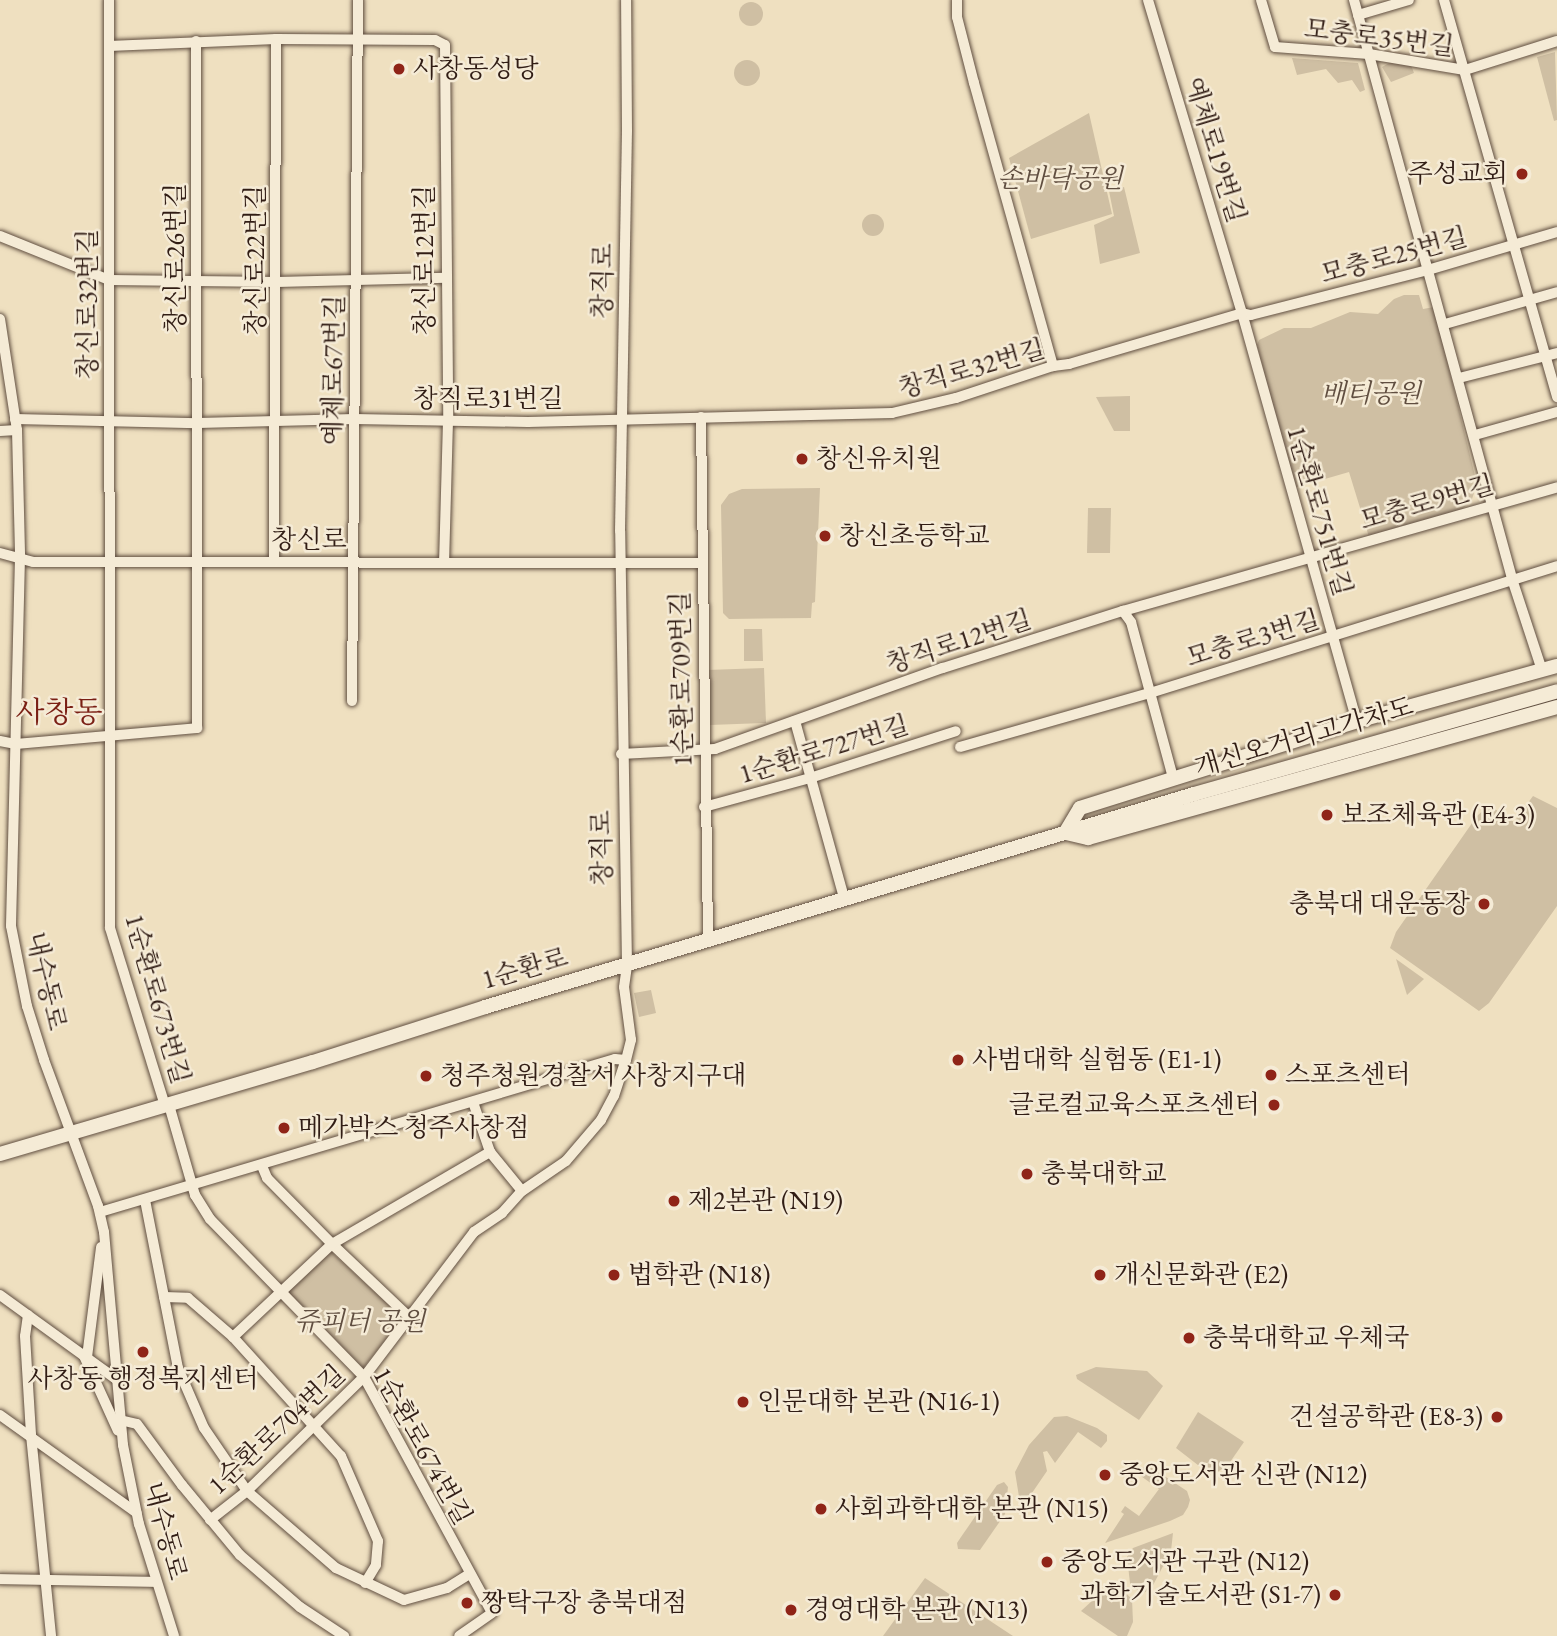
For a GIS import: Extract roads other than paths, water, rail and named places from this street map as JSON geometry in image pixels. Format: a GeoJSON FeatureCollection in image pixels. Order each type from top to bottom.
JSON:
{"type":"FeatureCollection","features":[{"type":"Feature","properties":{"kind":"main road"},"geometry":{"type":"LineString","coordinates":[[1557,666],[1357,721],[1080,808],[1065,833],[1088,838],[1557,708]]}},
{"type":"Feature","properties":{"kind":"main road","name":"개신오거리고가차도"},"geometry":{"type":"LineString","coordinates":[[1065,833],[1557,691]]}},
{"type":"Feature","properties":{"kind":"main road","name":"1순환로"},"geometry":{"type":"LineString","coordinates":[[0,1154],[72,1135],[844,898],[1065,833]]}},
{"type":"Feature","properties":{"kind":"street","name":"창신로32번길"},"geometry":{"type":"LineString","coordinates":[[108,561],[109,0]]}},
{"type":"Feature","properties":{"kind":"street","name":"예체로67번길"},"geometry":{"type":"LineString","coordinates":[[352,701],[358,0]]}},
{"type":"Feature","properties":{"kind":"street","name":"창직로"},"geometry":{"type":"LineString","coordinates":[[626,0],[620,563],[621,754],[627,965]]}},
{"type":"Feature","properties":{"kind":"street"},"geometry":{"type":"LineString","coordinates":[[957,0],[957,17],[974,83],[1053,366]]}},
{"type":"Feature","properties":{"kind":"street","name":"예체로19번길"},"geometry":{"type":"LineString","coordinates":[[1148,0],[1242,313]]}},
{"type":"Feature","properties":{"kind":"street","name":"모충로35번길"},"geometry":{"type":"LineString","coordinates":[[1261,0],[1275,47],[1369,54],[1465,70],[1557,41]]}},
{"type":"Feature","properties":{"kind":"street"},"geometry":{"type":"LineString","coordinates":[[1354,0],[1427,270],[1445,324],[1513,582],[1542,670]]}},
{"type":"Feature","properties":{"kind":"street"},"geometry":{"type":"LineString","coordinates":[[1358,15],[1409,0]]}},
{"type":"Feature","properties":{"kind":"street"},"geometry":{"type":"LineString","coordinates":[[1444,0],[1516,245],[1557,397]]}},
{"type":"Feature","properties":{"kind":"street"},"geometry":{"type":"LineString","coordinates":[[109,46],[276,39],[357,40]]}},
{"type":"Feature","properties":{"kind":"street","name":"창신로22번길"},"geometry":{"type":"LineString","coordinates":[[274,561],[276,39]]}},
{"type":"Feature","properties":{"kind":"street","name":"창신로12번길"},"geometry":{"type":"LineString","coordinates":[[357,40],[435,40],[445,45],[448,421],[444,562]]}},
{"type":"Feature","properties":{"kind":"street","name":"창신로26번길"},"geometry":{"type":"LineString","coordinates":[[108,736],[197,728],[196,41]]}},
{"type":"Feature","properties":{"kind":"street","name":"모충로25번길"},"geometry":{"type":"LineString","coordinates":[[1242,313],[1251,315],[1427,270],[1557,232]]}},
{"type":"Feature","properties":{"kind":"street"},"geometry":{"type":"LineString","coordinates":[[0,236],[108,280],[277,282],[446,278]]}},
{"type":"Feature","properties":{"kind":"street"},"geometry":{"type":"LineString","coordinates":[[1445,324],[1557,292]]}},
{"type":"Feature","properties":{"kind":"street","name":"창직로32번길"},"geometry":{"type":"LineString","coordinates":[[622,420],[858,416],[892,413],[956,398],[1053,366],[1069,364],[1242,313]]}},
{"type":"Feature","properties":{"kind":"street","name":"1순환로751번길"},"geometry":{"type":"LineString","coordinates":[[1242,313],[1357,721]]}},
{"type":"Feature","properties":{"kind":"street","name":"내수동로"},"geometry":{"type":"LineString","coordinates":[[0,318],[17,430],[20,557],[11,926],[34,1027],[100,1212],[122,1441],[137,1513],[174,1636]]}},
{"type":"Feature","properties":{"kind":"street"},"geometry":{"type":"LineString","coordinates":[[1459,378],[1557,353]]}},
{"type":"Feature","properties":{"kind":"street"},"geometry":{"type":"LineString","coordinates":[[1475,435],[1557,412]]}},
{"type":"Feature","properties":{"kind":"street","name":"1순환로709번길"},"geometry":{"type":"LineString","coordinates":[[701,417],[703,751],[708,940]]}},
{"type":"Feature","properties":{"kind":"street","name":"창직로31번길"},"geometry":{"type":"LineString","coordinates":[[15,419],[198,423],[354,419],[622,420]]}},
{"type":"Feature","properties":{"kind":"street"},"geometry":{"type":"LineString","coordinates":[[0,431],[17,430]]}},
{"type":"Feature","properties":{"kind":"street","name":"모충로9번길"},"geometry":{"type":"LineString","coordinates":[[1310,559],[1557,487]]}},
{"type":"Feature","properties":{"kind":"street","name":"창신로"},"geometry":{"type":"LineString","coordinates":[[0,553],[33,562],[620,563]]}},
{"type":"Feature","properties":{"kind":"street","name":"창직로12번길"},"geometry":{"type":"LineString","coordinates":[[621,754],[703,751],[943,668],[1123,611],[1310,559]]}},
{"type":"Feature","properties":{"kind":"street","name":"1순환로673번길"},"geometry":{"type":"LineString","coordinates":[[108,561],[110,928],[167,1105]]}},
{"type":"Feature","properties":{"kind":"street"},"geometry":{"type":"LineString","coordinates":[[620,563],[701,563]]}},
{"type":"Feature","properties":{"kind":"street","name":"모충로3번길"},"geometry":{"type":"LineString","coordinates":[[960,747],[1150,693],[1513,582],[1557,566]]}},
{"type":"Feature","properties":{"kind":"street"},"geometry":{"type":"LineString","coordinates":[[1123,611],[1131,622],[1173,778]]}},
{"type":"Feature","properties":{"kind":"street"},"geometry":{"type":"LineString","coordinates":[[794,721],[844,898]]}},
{"type":"Feature","properties":{"kind":"street","name":"1순환로727번길"},"geometry":{"type":"LineString","coordinates":[[704,807],[810,778],[956,731]]}},
{"type":"Feature","properties":{"kind":"street"},"geometry":{"type":"LineString","coordinates":[[0,741],[15,744],[108,736]]}},
{"type":"Feature","properties":{"kind":"street","name":"1순환로704번길"},"geometry":{"type":"LineString","coordinates":[[210,1520],[247,1491],[364,1377],[474,1232],[502,1213],[522,1191],[566,1161],[601,1120],[614,1096],[631,1040],[624,987],[627,965]]}},
{"type":"Feature","properties":{"kind":"street"},"geometry":{"type":"LineString","coordinates":[[100,1212],[615,1059],[626,1060]]}},
{"type":"Feature","properties":{"kind":"street"},"geometry":{"type":"LineString","coordinates":[[473,1102],[490,1152],[522,1191]]}},
{"type":"Feature","properties":{"kind":"street","name":"1순환로674번길"},"geometry":{"type":"LineString","coordinates":[[167,1105],[193,1186],[210,1219],[364,1377],[492,1613],[459,1636]]}},
{"type":"Feature","properties":{"kind":"street"},"geometry":{"type":"LineString","coordinates":[[233,1337],[332,1244],[490,1152]]}},
{"type":"Feature","properties":{"kind":"street"},"geometry":{"type":"LineString","coordinates":[[262,1166],[267,1178],[409,1317]]}},
{"type":"Feature","properties":{"kind":"street"},"geometry":{"type":"LineString","coordinates":[[145,1200],[178,1368],[204,1428],[247,1491],[282,1525],[335,1568],[404,1600],[436,1592],[469,1574]]}},
{"type":"Feature","properties":{"kind":"street"},"geometry":{"type":"LineString","coordinates":[[103,1230],[85,1356],[122,1441]]}},
{"type":"Feature","properties":{"kind":"street"},"geometry":{"type":"LineString","coordinates":[[0,1295],[116,1379]]}},
{"type":"Feature","properties":{"kind":"street"},"geometry":{"type":"LineString","coordinates":[[164,1297],[188,1298],[233,1337],[341,1456],[378,1541],[376,1565],[365,1583]]}},
{"type":"Feature","properties":{"kind":"street"},"geometry":{"type":"LineString","coordinates":[[28,1315],[25,1336],[31,1435],[51,1636]]}},
{"type":"Feature","properties":{"kind":"street"},"geometry":{"type":"LineString","coordinates":[[0,1415],[137,1513]]}},
{"type":"Feature","properties":{"kind":"street"},"geometry":{"type":"LineString","coordinates":[[120,1420],[136,1424],[240,1555],[309,1614],[344,1636]]}},
{"type":"Feature","properties":{"kind":"street"},"geometry":{"type":"LineString","coordinates":[[0,1579],[156,1582]]}},
{"type":"Feature","properties":{"kind":"place","name":"사창동성당"},"geometry":{"type":"Point","coordinates":[399,69]}},
{"type":"Feature","properties":{"kind":"place","name":"주성교회"},"geometry":{"type":"Point","coordinates":[1522,174]}},
{"type":"Feature","properties":{"kind":"place","name":"창신유치원"},"geometry":{"type":"Point","coordinates":[802,459]}},
{"type":"Feature","properties":{"kind":"place","name":"창신초등학교"},"geometry":{"type":"Point","coordinates":[825,536]}},
{"type":"Feature","properties":{"kind":"place","name":"보조체육관 (E4-3)"},"geometry":{"type":"Point","coordinates":[1327,815]}},
{"type":"Feature","properties":{"kind":"place","name":"충북대 대운동장"},"geometry":{"type":"Point","coordinates":[1484,904]}},
{"type":"Feature","properties":{"kind":"place","name":"사범대학 실험동 (E1-1)"},"geometry":{"type":"Point","coordinates":[958,1060]}},
{"type":"Feature","properties":{"kind":"place","name":"스포츠센터"},"geometry":{"type":"Point","coordinates":[1271,1075]}},
{"type":"Feature","properties":{"kind":"place","name":"청주청원경찰서 사창지구대"},"geometry":{"type":"Point","coordinates":[426,1076]}},
{"type":"Feature","properties":{"kind":"place","name":"글로컬교육스포츠센터"},"geometry":{"type":"Point","coordinates":[1274,1105]}},
{"type":"Feature","properties":{"kind":"place","name":"메가박스 청주사창점"},"geometry":{"type":"Point","coordinates":[284,1128]}},
{"type":"Feature","properties":{"kind":"place","name":"충북대학교"},"geometry":{"type":"Point","coordinates":[1027,1174]}},
{"type":"Feature","properties":{"kind":"place","name":"제2본관 (N19)"},"geometry":{"type":"Point","coordinates":[674,1201]}},
{"type":"Feature","properties":{"kind":"place","name":"법학관 (N18)"},"geometry":{"type":"Point","coordinates":[614,1275]}},
{"type":"Feature","properties":{"kind":"place","name":"개신문화관 (E2)"},"geometry":{"type":"Point","coordinates":[1100,1275]}},
{"type":"Feature","properties":{"kind":"place","name":"충북대학교 우체국"},"geometry":{"type":"Point","coordinates":[1189,1338]}},
{"type":"Feature","properties":{"kind":"place","name":"사창동 행정복지센터"},"geometry":{"type":"Point","coordinates":[143,1352]}},
{"type":"Feature","properties":{"kind":"place","name":"인문대학 본관 (N16-1)"},"geometry":{"type":"Point","coordinates":[743,1402]}},
{"type":"Feature","properties":{"kind":"place","name":"건설공학관 (E8-3)"},"geometry":{"type":"Point","coordinates":[1497,1417]}},
{"type":"Feature","properties":{"kind":"place","name":"중앙도서관 신관 (N12)"},"geometry":{"type":"Point","coordinates":[1105,1475]}},
{"type":"Feature","properties":{"kind":"place","name":"사회과학대학 본관 (N15)"},"geometry":{"type":"Point","coordinates":[821,1509]}},
{"type":"Feature","properties":{"kind":"place","name":"중앙도서관 구관 (N12)"},"geometry":{"type":"Point","coordinates":[1047,1562]}},
{"type":"Feature","properties":{"kind":"place","name":"과학기술도서관 (S1-7)"},"geometry":{"type":"Point","coordinates":[1335,1595]}},
{"type":"Feature","properties":{"kind":"place","name":"짱탁구장 충북대점"},"geometry":{"type":"Point","coordinates":[467,1603]}},
{"type":"Feature","properties":{"kind":"place","name":"경영대학 본관 (N13)"},"geometry":{"type":"Point","coordinates":[791,1610]}},
{"type":"Feature","properties":{"kind":"district","name":"사창동"},"geometry":{"type":"Point","coordinates":[59,712]}},
{"type":"Feature","properties":{"kind":"park label","name":"손바닥공원"},"geometry":{"type":"Point","coordinates":[1060,179]}},
{"type":"Feature","properties":{"kind":"park label","name":"배티공원"},"geometry":{"type":"Point","coordinates":[1371,394]}},
{"type":"Feature","properties":{"kind":"park label","name":"쥬피터 공원"},"geometry":{"type":"Point","coordinates":[360,1322]}}]}
